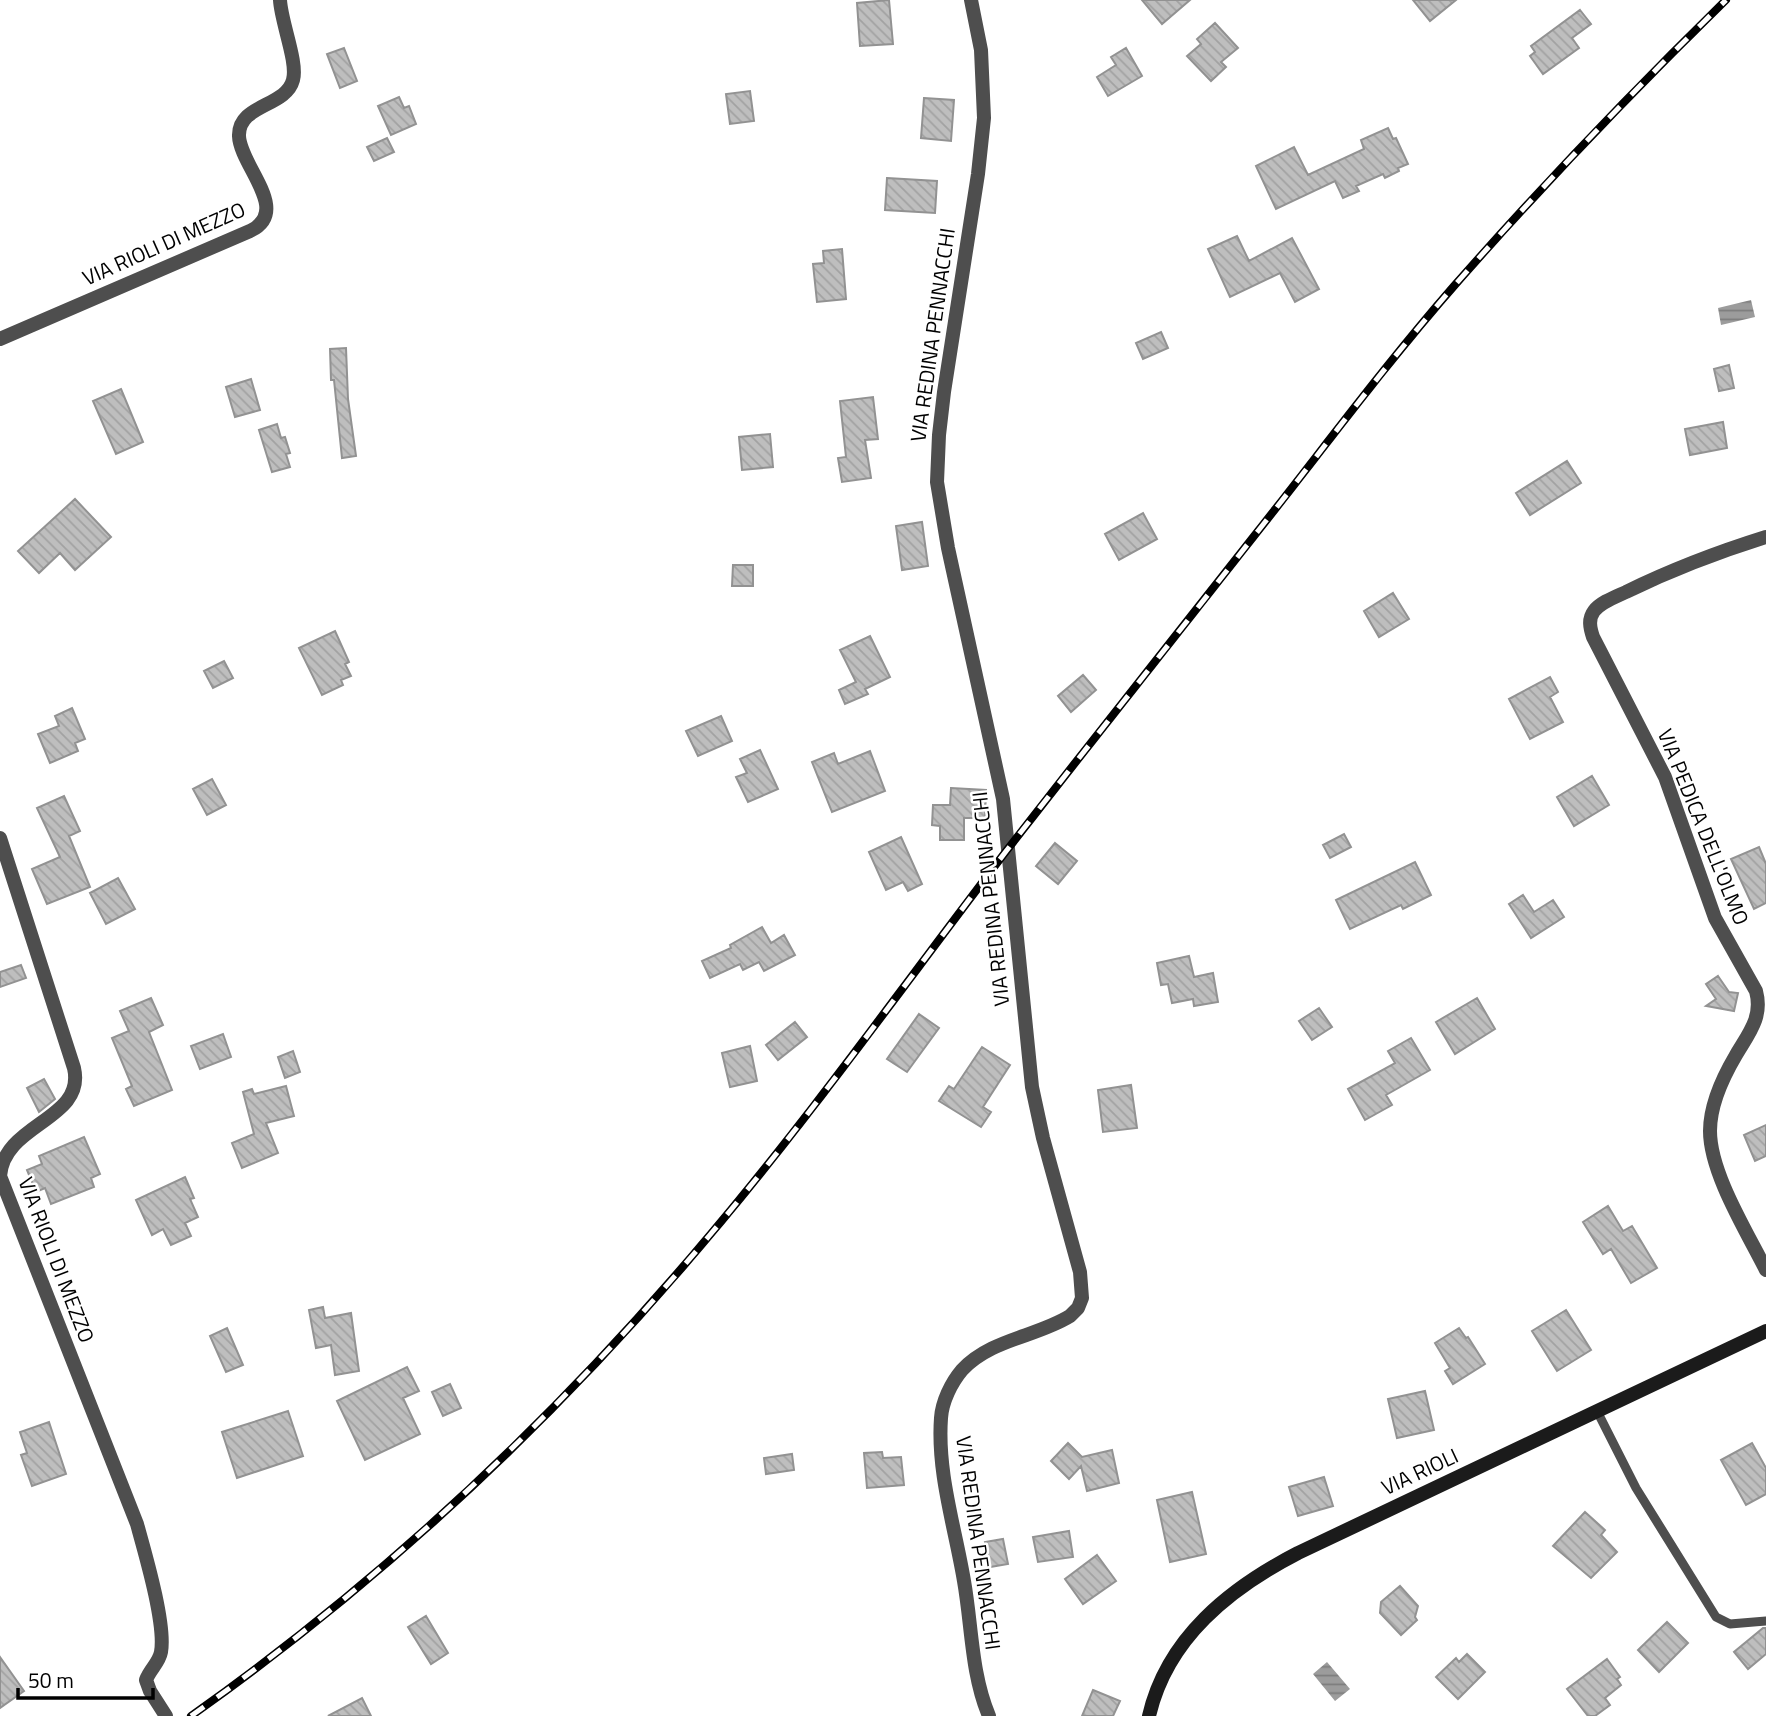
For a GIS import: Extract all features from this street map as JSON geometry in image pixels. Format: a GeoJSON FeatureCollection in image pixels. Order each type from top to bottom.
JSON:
{"type":"FeatureCollection","features":[{"type":"Feature","properties":{"kind":"main road","name":"VIA RIOLI"},"geometry":{"type":"LineString","coordinates":[[1149,1716],[1161,1679],[1185,1641],[1221,1602],[1249,1581],[1298,1553],[1766,1331]]}},
{"type":"Feature","properties":{"kind":"street","name":"VIA RIOLI DI MEZZO"},"geometry":{"type":"LineString","coordinates":[[0,339],[250,231],[262,222],[267,214],[266,204],[242,149],[239,132],[245,119],[283,95],[293,82],[294,66],[279,0]]}},
{"type":"Feature","properties":{"kind":"street","name":"VIA REDINA PENNACCHI"},"geometry":{"type":"LineString","coordinates":[[971,0],[984,71],[983,131],[941,413],[937,482],[962,617],[1003,799],[1032,1087],[1043,1138],[1078,1261],[1082,1290],[1078,1308],[1070,1316],[999,1345],[968,1365],[954,1383],[942,1411],[941,1434],[946,1491],[966,1589],[976,1674],[989,1716]]}},
{"type":"Feature","properties":{"kind":"street","name":"VIA PEDICA DELL'OLMO"},"geometry":{"type":"LineString","coordinates":[[1766,537],[1700,559],[1655,578],[1598,607],[1590,622],[1594,637],[1665,777],[1716,918],[1756,991],[1759,1004],[1756,1023],[1720,1087],[1713,1107],[1710,1129],[1711,1149],[1717,1168],[1766,1270]]}},
{"type":"Feature","properties":{"kind":"street","name":"VIA RIOLI DI MEZZO"},"geometry":{"type":"LineString","coordinates":[[0,838],[76,1080],[74,1091],[67,1102],[32,1128],[10,1149],[3,1161],[0,1176],[121,1479],[139,1534],[152,1583],[162,1641],[161,1654],[146,1680],[166,1716]]}},
{"type":"Feature","properties":{"kind":"lane"},"geometry":{"type":"LineString","coordinates":[[1597,1411],[1636,1489],[1712,1613],[1720,1621],[1730,1624],[1766,1621]]}},
{"type":"Feature","properties":{"kind":"shaded area"},"geometry":{"type":"Polygon","coordinates":[[[1751,300],[1755,317],[1721,325],[1718,308],[1751,300]]]}},
{"type":"Feature","properties":{"kind":"shaded area"},"geometry":{"type":"Polygon","coordinates":[[[1327,1662],[1350,1689],[1335,1701],[1313,1674],[1327,1662]]]}},
{"type":"Feature","properties":{"kind":"building"},"geometry":{"type":"Polygon","coordinates":[[[889,0],[893,44],[860,46],[857,3],[889,0]]]}},
{"type":"Feature","properties":{"kind":"building"},"geometry":{"type":"Polygon","coordinates":[[[1142,0],[1190,0],[1162,24],[1142,0]]]}},
{"type":"Feature","properties":{"kind":"building"},"geometry":{"type":"Polygon","coordinates":[[[1413,0],[1456,0],[1430,21],[1413,0]]]}},
{"type":"Feature","properties":{"kind":"building"},"geometry":{"type":"Polygon","coordinates":[[[1580,10],[1591,24],[1572,38],[1579,48],[1543,74],[1530,56],[1535,52],[1531,46],[1580,10]]]}},
{"type":"Feature","properties":{"kind":"building"},"geometry":{"type":"Polygon","coordinates":[[[1215,23],[1238,48],[1221,62],[1226,67],[1211,81],[1187,56],[1201,44],[1197,39],[1215,23]]]}},
{"type":"Feature","properties":{"kind":"building"},"geometry":{"type":"Polygon","coordinates":[[[344,48],[357,81],[340,88],[327,54],[344,48]]]}},
{"type":"Feature","properties":{"kind":"building"},"geometry":{"type":"Polygon","coordinates":[[[1126,48],[1142,76],[1108,96],[1097,77],[1116,65],[1111,57],[1126,48]]]}},
{"type":"Feature","properties":{"kind":"building"},"geometry":{"type":"Polygon","coordinates":[[[750,91],[754,121],[730,124],[726,94],[750,91]]]}},
{"type":"Feature","properties":{"kind":"building"},"geometry":{"type":"Polygon","coordinates":[[[399,97],[404,108],[409,106],[416,124],[391,135],[378,106],[399,97]]]}},
{"type":"Feature","properties":{"kind":"building"},"geometry":{"type":"Polygon","coordinates":[[[924,98],[954,100],[951,141],[921,138],[924,98]]]}},
{"type":"Feature","properties":{"kind":"building"},"geometry":{"type":"Polygon","coordinates":[[[1388,128],[1393,139],[1396,138],[1408,164],[1398,168],[1399,171],[1385,178],[1383,174],[1356,186],[1359,191],[1343,198],[1335,181],[1276,209],[1256,166],[1294,147],[1308,175],[1364,149],[1361,140],[1388,128]]]}},
{"type":"Feature","properties":{"kind":"building"},"geometry":{"type":"Polygon","coordinates":[[[387,138],[394,152],[374,161],[367,147],[387,138]]]}},
{"type":"Feature","properties":{"kind":"building"},"geometry":{"type":"Polygon","coordinates":[[[887,178],[937,181],[935,213],[885,210],[887,178]]]}},
{"type":"Feature","properties":{"kind":"building"},"geometry":{"type":"Polygon","coordinates":[[[1237,236],[1249,261],[1292,238],[1319,289],[1295,302],[1280,273],[1230,297],[1208,249],[1237,236]]]}},
{"type":"Feature","properties":{"kind":"building"},"geometry":{"type":"Polygon","coordinates":[[[842,249],[846,299],[817,302],[813,264],[824,263],[823,251],[842,249]]]}},
{"type":"Feature","properties":{"kind":"building"},"geometry":{"type":"Polygon","coordinates":[[[1161,332],[1168,348],[1143,359],[1136,343],[1161,332]]]}},
{"type":"Feature","properties":{"kind":"building"},"geometry":{"type":"Polygon","coordinates":[[[346,348],[348,399],[356,456],[342,458],[334,380],[331,380],[330,349],[346,348]]]}},
{"type":"Feature","properties":{"kind":"building"},"geometry":{"type":"Polygon","coordinates":[[[1729,365],[1734,388],[1719,391],[1714,369],[1729,365]]]}},
{"type":"Feature","properties":{"kind":"building"},"geometry":{"type":"Polygon","coordinates":[[[251,379],[260,410],[235,417],[226,387],[251,379]]]}},
{"type":"Feature","properties":{"kind":"building"},"geometry":{"type":"Polygon","coordinates":[[[121,389],[143,442],[116,454],[93,401],[121,389]]]}},
{"type":"Feature","properties":{"kind":"building"},"geometry":{"type":"Polygon","coordinates":[[[873,397],[878,439],[865,440],[871,478],[842,482],[838,458],[846,457],[840,401],[873,397]]]}},
{"type":"Feature","properties":{"kind":"building"},"geometry":{"type":"Polygon","coordinates":[[[1723,422],[1727,448],[1690,455],[1685,429],[1723,422]]]}},
{"type":"Feature","properties":{"kind":"building"},"geometry":{"type":"Polygon","coordinates":[[[277,424],[290,453],[286,454],[290,467],[272,472],[259,430],[277,424]]]}},
{"type":"Feature","properties":{"kind":"building"},"geometry":{"type":"Polygon","coordinates":[[[770,434],[773,467],[742,470],[739,437],[770,434]]]}},
{"type":"Feature","properties":{"kind":"building"},"geometry":{"type":"Polygon","coordinates":[[[1567,461],[1581,483],[1530,515],[1516,493],[1567,461]]]}},
{"type":"Feature","properties":{"kind":"building"},"geometry":{"type":"Polygon","coordinates":[[[75,499],[111,537],[75,570],[60,553],[39,573],[18,551],[75,499]]]}},
{"type":"Feature","properties":{"kind":"building"},"geometry":{"type":"Polygon","coordinates":[[[1143,513],[1157,539],[1119,560],[1105,534],[1143,513]]]}},
{"type":"Feature","properties":{"kind":"building"},"geometry":{"type":"Polygon","coordinates":[[[922,522],[928,566],[902,570],[896,526],[922,522]]]}},
{"type":"Feature","properties":{"kind":"building"},"geometry":{"type":"Polygon","coordinates":[[[733,565],[753,565],[753,586],[732,586],[733,565]]]}},
{"type":"Feature","properties":{"kind":"building"},"geometry":{"type":"Polygon","coordinates":[[[1393,593],[1409,619],[1379,637],[1364,611],[1393,593]]]}},
{"type":"Feature","properties":{"kind":"building"},"geometry":{"type":"Polygon","coordinates":[[[335,631],[349,662],[345,664],[351,676],[341,680],[343,685],[322,695],[299,648],[335,631]]]}},
{"type":"Feature","properties":{"kind":"building"},"geometry":{"type":"Polygon","coordinates":[[[870,636],[890,677],[865,689],[868,694],[845,704],[839,690],[856,682],[840,650],[870,636]]]}},
{"type":"Feature","properties":{"kind":"building"},"geometry":{"type":"Polygon","coordinates":[[[224,661],[233,678],[213,688],[204,671],[224,661]]]}},
{"type":"Feature","properties":{"kind":"building"},"geometry":{"type":"Polygon","coordinates":[[[1083,675],[1096,690],[1071,712],[1058,696],[1083,675]]]}},
{"type":"Feature","properties":{"kind":"building"},"geometry":{"type":"Polygon","coordinates":[[[1550,677],[1558,692],[1550,697],[1563,722],[1530,739],[1509,699],[1550,677]]]}},
{"type":"Feature","properties":{"kind":"building"},"geometry":{"type":"Polygon","coordinates":[[[72,708],[85,739],[75,743],[78,751],[50,763],[38,734],[59,726],[55,716],[72,708]]]}},
{"type":"Feature","properties":{"kind":"building"},"geometry":{"type":"Polygon","coordinates":[[[721,716],[732,741],[698,756],[686,731],[721,716]]]}},
{"type":"Feature","properties":{"kind":"building"},"geometry":{"type":"Polygon","coordinates":[[[760,750],[778,789],[748,802],[736,777],[747,773],[740,759],[760,750]]]}},
{"type":"Feature","properties":{"kind":"building"},"geometry":{"type":"Polygon","coordinates":[[[870,751],[885,791],[832,812],[812,762],[834,753],[838,764],[870,751]]]}},
{"type":"Feature","properties":{"kind":"building"},"geometry":{"type":"Polygon","coordinates":[[[1592,776],[1609,805],[1574,826],[1557,797],[1592,776]]]}},
{"type":"Feature","properties":{"kind":"building"},"geometry":{"type":"Polygon","coordinates":[[[212,779],[226,805],[207,815],[193,789],[212,779]]]}},
{"type":"Feature","properties":{"kind":"building"},"geometry":{"type":"Polygon","coordinates":[[[951,788],[986,790],[985,818],[964,818],[964,840],[940,840],[940,826],[932,825],[933,805],[950,805],[951,788]]]}},
{"type":"Feature","properties":{"kind":"building"},"geometry":{"type":"Polygon","coordinates":[[[64,796],[80,831],[69,836],[90,887],[47,904],[32,869],[60,857],[37,808],[64,796]]]}},
{"type":"Feature","properties":{"kind":"building"},"geometry":{"type":"Polygon","coordinates":[[[1344,834],[1351,847],[1330,858],[1323,845],[1344,834]]]}},
{"type":"Feature","properties":{"kind":"building"},"geometry":{"type":"Polygon","coordinates":[[[901,837],[922,884],[908,891],[903,882],[886,890],[869,852],[901,837]]]}},
{"type":"Feature","properties":{"kind":"building"},"geometry":{"type":"Polygon","coordinates":[[[1055,843],[1077,861],[1058,884],[1036,866],[1055,843]]]}},
{"type":"Feature","properties":{"kind":"building"},"geometry":{"type":"Polygon","coordinates":[[[1759,847],[1766,864],[1766,903],[1754,909],[1731,859],[1759,847]]]}},
{"type":"Feature","properties":{"kind":"building"},"geometry":{"type":"Polygon","coordinates":[[[1415,862],[1431,895],[1403,909],[1401,905],[1350,929],[1336,900],[1415,862]]]}},
{"type":"Feature","properties":{"kind":"building"},"geometry":{"type":"Polygon","coordinates":[[[118,878],[135,909],[106,924],[90,893],[118,878]]]}},
{"type":"Feature","properties":{"kind":"building"},"geometry":{"type":"Polygon","coordinates":[[[1523,895],[1534,912],[1553,900],[1564,917],[1531,938],[1509,904],[1523,895]]]}},
{"type":"Feature","properties":{"kind":"building"},"geometry":{"type":"Polygon","coordinates":[[[762,927],[771,943],[784,935],[795,955],[764,971],[759,962],[743,970],[740,964],[710,978],[702,961],[731,948],[730,945],[762,927]]]}},
{"type":"Feature","properties":{"kind":"building"},"geometry":{"type":"Polygon","coordinates":[[[1189,956],[1194,977],[1213,973],[1218,1002],[1194,1006],[1193,999],[1172,1003],[1168,984],[1161,985],[1157,963],[1189,956]]]}},
{"type":"Feature","properties":{"kind":"building"},"geometry":{"type":"Polygon","coordinates":[[[21,965],[26,978],[0,987],[0,972],[21,965]]]}},
{"type":"Feature","properties":{"kind":"building"},"geometry":{"type":"Polygon","coordinates":[[[1718,976],[1729,992],[1738,993],[1734,1011],[1706,1006],[1716,999],[1706,984],[1718,976]]]}},
{"type":"Feature","properties":{"kind":"building"},"geometry":{"type":"Polygon","coordinates":[[[151,998],[163,1025],[149,1032],[172,1090],[134,1106],[126,1089],[132,1086],[112,1038],[129,1031],[120,1011],[151,998]]]}},
{"type":"Feature","properties":{"kind":"building"},"geometry":{"type":"Polygon","coordinates":[[[1477,998],[1495,1029],[1455,1054],[1436,1022],[1477,998]]]}},
{"type":"Feature","properties":{"kind":"building"},"geometry":{"type":"Polygon","coordinates":[[[1319,1008],[1332,1027],[1312,1040],[1299,1021],[1319,1008]]]}},
{"type":"Feature","properties":{"kind":"building"},"geometry":{"type":"Polygon","coordinates":[[[919,1014],[939,1028],[907,1072],[887,1059],[919,1014]]]}},
{"type":"Feature","properties":{"kind":"building"},"geometry":{"type":"Polygon","coordinates":[[[795,1022],[807,1037],[778,1060],[766,1045],[795,1022]]]}},
{"type":"Feature","properties":{"kind":"building"},"geometry":{"type":"Polygon","coordinates":[[[223,1034],[231,1057],[200,1069],[191,1046],[223,1034]]]}},
{"type":"Feature","properties":{"kind":"building"},"geometry":{"type":"Polygon","coordinates":[[[1411,1038],[1430,1070],[1386,1095],[1392,1105],[1365,1120],[1348,1089],[1395,1063],[1388,1051],[1411,1038]]]}},
{"type":"Feature","properties":{"kind":"building"},"geometry":{"type":"Polygon","coordinates":[[[750,1046],[757,1081],[730,1087],[722,1053],[750,1046]]]}},
{"type":"Feature","properties":{"kind":"building"},"geometry":{"type":"Polygon","coordinates":[[[982,1047],[1010,1065],[983,1107],[991,1112],[981,1127],[939,1101],[949,1086],[954,1089],[982,1047]]]}},
{"type":"Feature","properties":{"kind":"building"},"geometry":{"type":"Polygon","coordinates":[[[293,1051],[300,1072],[285,1078],[278,1057],[293,1051]]]}},
{"type":"Feature","properties":{"kind":"building"},"geometry":{"type":"Polygon","coordinates":[[[44,1079],[55,1099],[39,1112],[27,1088],[44,1079]]]}},
{"type":"Feature","properties":{"kind":"building"},"geometry":{"type":"Polygon","coordinates":[[[1131,1085],[1137,1128],[1103,1132],[1098,1090],[1131,1085]]]}},
{"type":"Feature","properties":{"kind":"building"},"geometry":{"type":"Polygon","coordinates":[[[286,1086],[294,1116],[266,1123],[278,1153],[242,1168],[232,1143],[254,1134],[243,1092],[252,1089],[254,1094],[286,1086]]]}},
{"type":"Feature","properties":{"kind":"building"},"geometry":{"type":"Polygon","coordinates":[[[1766,1125],[1766,1156],[1755,1161],[1744,1135],[1766,1125]]]}},
{"type":"Feature","properties":{"kind":"building"},"geometry":{"type":"Polygon","coordinates":[[[84,1137],[100,1174],[91,1178],[94,1187],[51,1204],[45,1188],[36,1192],[27,1170],[42,1164],[39,1156],[84,1137]]]}},
{"type":"Feature","properties":{"kind":"building"},"geometry":{"type":"Polygon","coordinates":[[[185,1177],[198,1217],[185,1223],[191,1236],[171,1245],[163,1229],[152,1235],[136,1200],[185,1177]]]}},
{"type":"Feature","properties":{"kind":"building"},"geometry":{"type":"Polygon","coordinates":[[[1608,1206],[1623,1231],[1632,1226],[1657,1268],[1631,1283],[1611,1249],[1603,1254],[1583,1222],[1608,1206]]]}},
{"type":"Feature","properties":{"kind":"building"},"geometry":{"type":"Polygon","coordinates":[[[323,1307],[325,1318],[351,1313],[359,1371],[335,1375],[331,1345],[316,1348],[309,1310],[323,1307]]]}},
{"type":"Feature","properties":{"kind":"building"},"geometry":{"type":"Polygon","coordinates":[[[1566,1310],[1591,1350],[1557,1371],[1532,1331],[1566,1310]]]}},
{"type":"Feature","properties":{"kind":"building"},"geometry":{"type":"Polygon","coordinates":[[[227,1328],[243,1365],[226,1372],[210,1336],[227,1328]]]}},
{"type":"Feature","properties":{"kind":"building"},"geometry":{"type":"Polygon","coordinates":[[[1459,1328],[1485,1364],[1453,1384],[1445,1371],[1450,1368],[1435,1343],[1459,1328]]]}},
{"type":"Feature","properties":{"kind":"building"},"geometry":{"type":"Polygon","coordinates":[[[407,1367],[419,1391],[403,1398],[420,1434],[365,1460],[337,1401],[407,1367]]]}},
{"type":"Feature","properties":{"kind":"building"},"geometry":{"type":"Polygon","coordinates":[[[450,1384],[461,1408],[443,1416],[432,1392],[450,1384]]]}},
{"type":"Feature","properties":{"kind":"building"},"geometry":{"type":"Polygon","coordinates":[[[1425,1391],[1434,1430],[1397,1438],[1388,1399],[1425,1391]]]}},
{"type":"Feature","properties":{"kind":"building"},"geometry":{"type":"Polygon","coordinates":[[[288,1411],[303,1456],[237,1478],[222,1432],[288,1411]]]}},
{"type":"Feature","properties":{"kind":"building"},"geometry":{"type":"Polygon","coordinates":[[[49,1422],[66,1474],[32,1486],[21,1455],[27,1453],[20,1432],[49,1422]]]}},
{"type":"Feature","properties":{"kind":"building"},"geometry":{"type":"Polygon","coordinates":[[[1068,1443],[1082,1457],[1112,1450],[1119,1483],[1087,1491],[1081,1466],[1069,1479],[1051,1461],[1068,1443]]]}},
{"type":"Feature","properties":{"kind":"building"},"geometry":{"type":"Polygon","coordinates":[[[1752,1443],[1766,1468],[1766,1494],[1746,1505],[1721,1460],[1752,1443]]]}},
{"type":"Feature","properties":{"kind":"building"},"geometry":{"type":"Polygon","coordinates":[[[882,1452],[883,1458],[901,1457],[904,1485],[867,1488],[864,1453],[882,1452]]]}},
{"type":"Feature","properties":{"kind":"building"},"geometry":{"type":"Polygon","coordinates":[[[792,1454],[794,1470],[766,1474],[764,1458],[792,1454]]]}},
{"type":"Feature","properties":{"kind":"building"},"geometry":{"type":"Polygon","coordinates":[[[1324,1477],[1333,1506],[1298,1516],[1289,1487],[1324,1477]]]}},
{"type":"Feature","properties":{"kind":"building"},"geometry":{"type":"Polygon","coordinates":[[[1192,1492],[1206,1554],[1170,1562],[1157,1500],[1192,1492]]]}},
{"type":"Feature","properties":{"kind":"building"},"geometry":{"type":"Polygon","coordinates":[[[1585,1512],[1605,1530],[1601,1535],[1617,1552],[1591,1578],[1553,1546],[1585,1512]]]}},
{"type":"Feature","properties":{"kind":"building"},"geometry":{"type":"Polygon","coordinates":[[[1069,1531],[1073,1557],[1038,1562],[1033,1537],[1069,1531]]]}},
{"type":"Feature","properties":{"kind":"building"},"geometry":{"type":"Polygon","coordinates":[[[1003,1539],[1008,1564],[990,1567],[985,1542],[1003,1539]]]}},
{"type":"Feature","properties":{"kind":"building"},"geometry":{"type":"Polygon","coordinates":[[[1097,1555],[1116,1581],[1083,1604],[1065,1579],[1097,1555]]]}},
{"type":"Feature","properties":{"kind":"building"},"geometry":{"type":"Polygon","coordinates":[[[1400,1586],[1418,1606],[1415,1617],[1417,1620],[1401,1635],[1380,1613],[1381,1602],[1400,1586]]]}},
{"type":"Feature","properties":{"kind":"building"},"geometry":{"type":"Polygon","coordinates":[[[426,1616],[448,1653],[431,1664],[408,1627],[426,1616]]]}},
{"type":"Feature","properties":{"kind":"building"},"geometry":{"type":"Polygon","coordinates":[[[1667,1622],[1688,1643],[1659,1672],[1638,1650],[1667,1622]]]}},
{"type":"Feature","properties":{"kind":"building"},"geometry":{"type":"Polygon","coordinates":[[[1766,1628],[1766,1654],[1748,1669],[1734,1652],[1766,1628]]]}},
{"type":"Feature","properties":{"kind":"building"},"geometry":{"type":"Polygon","coordinates":[[[1467,1654],[1485,1672],[1458,1699],[1436,1677],[1456,1658],[1459,1662],[1467,1654]]]}},
{"type":"Feature","properties":{"kind":"building"},"geometry":{"type":"Polygon","coordinates":[[[0,1657],[24,1691],[0,1708],[0,1657]]]}},
{"type":"Feature","properties":{"kind":"building"},"geometry":{"type":"Polygon","coordinates":[[[1607,1659],[1620,1677],[1617,1679],[1621,1685],[1605,1698],[1610,1705],[1595,1716],[1588,1716],[1567,1689],[1607,1659]]]}},
{"type":"Feature","properties":{"kind":"building"},"geometry":{"type":"Polygon","coordinates":[[[1093,1690],[1120,1701],[1113,1716],[1082,1716],[1093,1690]]]}},
{"type":"Feature","properties":{"kind":"building"},"geometry":{"type":"Polygon","coordinates":[[[362,1698],[371,1716],[328,1716],[362,1698]]]}},
{"type":"Feature","properties":{"kind":"railway"},"geometry":{"type":"LineString","coordinates":[[191,1716],[332,1609],[399,1552],[529,1431],[651,1303],[786,1142],[1007,850],[1403,346],[1554,176],[1726,0]]}}]}
